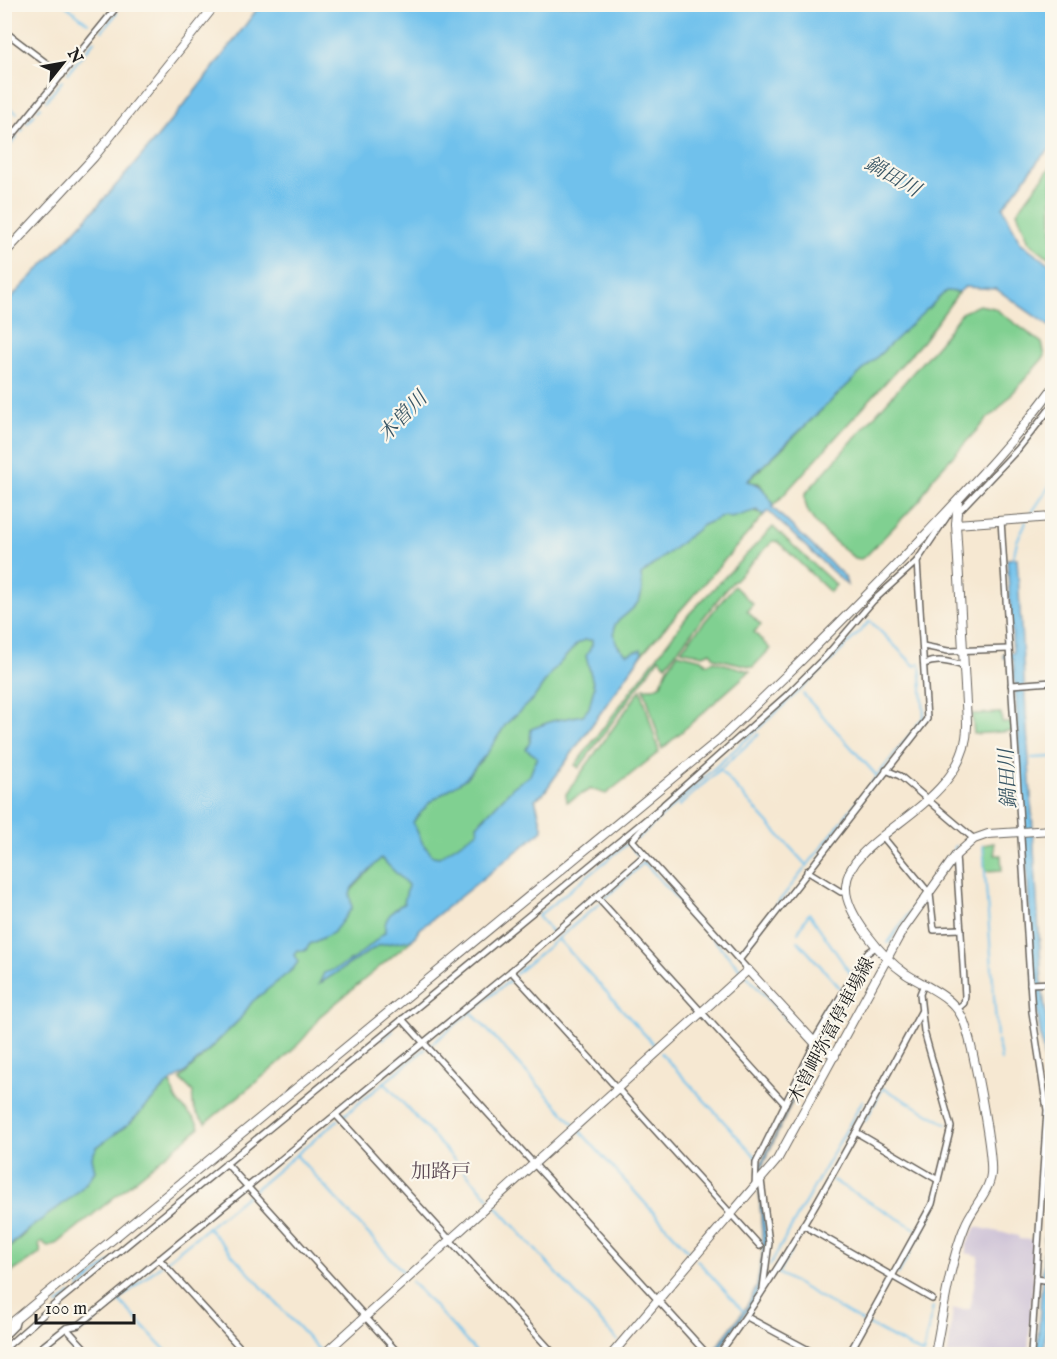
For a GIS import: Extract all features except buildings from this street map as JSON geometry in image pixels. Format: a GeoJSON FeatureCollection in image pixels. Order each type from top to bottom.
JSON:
{"type":"FeatureCollection","features":[{"type":"Feature","properties":{"kind":"street"},"geometry":{"type":"LineString","coordinates":[[4,146],[119,4]]}},
{"type":"Feature","properties":{"kind":"street"},"geometry":{"type":"LineString","coordinates":[[4,254],[94,157],[216,4]]}},
{"type":"Feature","properties":{"kind":"street"},"geometry":{"type":"LineString","coordinates":[[4,31],[62,75]]}},
{"type":"Feature","properties":{"kind":"street"},"geometry":{"type":"LineString","coordinates":[[4,1329],[721,738],[815,649],[958,501],[1053,389]]}},
{"type":"Feature","properties":{"kind":"street"},"geometry":{"type":"LineString","coordinates":[[958,512],[1018,449],[1053,406]]}},
{"type":"Feature","properties":{"kind":"street"},"geometry":{"type":"LineString","coordinates":[[807,871],[841,892],[846,892],[847,877],[855,860],[928,800],[954,768],[966,748],[968,735],[956,524],[958,501]]}},
{"type":"Feature","properties":{"kind":"street"},"geometry":{"type":"LineString","coordinates":[[4,1349],[226,1163],[666,803],[787,695],[848,633],[873,601],[917,561],[958,501]]}},
{"type":"Feature","properties":{"kind":"street"},"geometry":{"type":"LineString","coordinates":[[956,524],[1053,517]]}},
{"type":"Feature","properties":{"kind":"street"},"geometry":{"type":"LineString","coordinates":[[1001,520],[1031,984],[1050,1130],[1031,1354]]}},
{"type":"Feature","properties":{"kind":"street"},"geometry":{"type":"LineString","coordinates":[[740,959],[927,718],[917,561]]}},
{"type":"Feature","properties":{"kind":"street"},"geometry":{"type":"LineString","coordinates":[[924,664],[932,660],[943,661],[1009,650]]}},
{"type":"Feature","properties":{"kind":"street"},"geometry":{"type":"LineString","coordinates":[[924,651],[941,651],[964,658]]}},
{"type":"Feature","properties":{"kind":"street"},"geometry":{"type":"LineString","coordinates":[[1012,685],[1053,682]]}},
{"type":"Feature","properties":{"kind":"street"},"geometry":{"type":"LineString","coordinates":[[886,770],[900,776],[974,839]]}},
{"type":"Feature","properties":{"kind":"street"},"geometry":{"type":"LineString","coordinates":[[666,803],[632,840],[815,1042],[835,1056]]}},
{"type":"Feature","properties":{"kind":"street"},"geometry":{"type":"LineString","coordinates":[[935,1354],[961,1236],[991,1174],[968,1032],[957,1009],[924,984],[904,973],[887,958],[928,891],[956,855],[974,839],[988,834],[1053,830]]}},
{"type":"Feature","properties":{"kind":"street"},"geometry":{"type":"LineString","coordinates":[[883,837],[928,891],[934,930],[961,929]]}},
{"type":"Feature","properties":{"kind":"street"},"geometry":{"type":"LineString","coordinates":[[33,1354],[66,1328],[79,1324],[336,1115],[511,971],[645,855]]}},
{"type":"Feature","properties":{"kind":"street"},"geometry":{"type":"LineString","coordinates":[[956,855],[965,996],[964,1003],[957,1009]]}},
{"type":"Feature","properties":{"kind":"street","name":"木曽岬弥富停車場線"},"geometry":{"type":"LineString","coordinates":[[612,1354],[782,1153],[887,958],[853,912],[846,892]]}},
{"type":"Feature","properties":{"kind":"street"},"geometry":{"type":"LineString","coordinates":[[597,897],[785,1104]]}},
{"type":"Feature","properties":{"kind":"street"},"geometry":{"type":"LineString","coordinates":[[758,1299],[767,1272],[769,1252],[756,1163],[815,1042],[866,954],[877,946]]}},
{"type":"Feature","properties":{"kind":"street"},"geometry":{"type":"LineString","coordinates":[[324,1354],[748,970]]}},
{"type":"Feature","properties":{"kind":"street"},"geometry":{"type":"LineString","coordinates":[[511,971],[760,1246]]}},
{"type":"Feature","properties":{"kind":"street"},"geometry":{"type":"LineString","coordinates":[[1031,984],[1053,983]]}},
{"type":"Feature","properties":{"kind":"street"},"geometry":{"type":"LineString","coordinates":[[849,1354],[932,1204],[951,1127],[921,1012],[920,994],[924,984]]}},
{"type":"Feature","properties":{"kind":"street"},"geometry":{"type":"LineString","coordinates":[[719,1354],[747,1317],[803,1225],[921,1012]]}},
{"type":"Feature","properties":{"kind":"street"},"geometry":{"type":"LineString","coordinates":[[402,1019],[707,1354]]}},
{"type":"Feature","properties":{"kind":"street"},"geometry":{"type":"LineString","coordinates":[[336,1115],[554,1354]]}},
{"type":"Feature","properties":{"kind":"street"},"geometry":{"type":"LineString","coordinates":[[856,1132],[938,1180]]}},
{"type":"Feature","properties":{"kind":"street"},"geometry":{"type":"LineString","coordinates":[[226,1163],[399,1354]]}},
{"type":"Feature","properties":{"kind":"street"},"geometry":{"type":"LineString","coordinates":[[803,1225],[932,1299]]}},
{"type":"Feature","properties":{"kind":"street"},"geometry":{"type":"LineString","coordinates":[[159,1259],[246,1354]]}},
{"type":"Feature","properties":{"kind":"street"},"geometry":{"type":"LineString","coordinates":[[1038,1280],[1051,1280]]}},
{"type":"Feature","properties":{"kind":"street"},"geometry":{"type":"LineString","coordinates":[[747,1317],[816,1354]]}},
{"type":"Feature","properties":{"kind":"street"},"geometry":{"type":"LineString","coordinates":[[4,1337],[15,1326],[17,1319]]}},
{"type":"Feature","properties":{"kind":"street"},"geometry":{"type":"LineString","coordinates":[[66,1328],[90,1354]]}},
{"type":"Feature","properties":{"kind":"shaded area"},"geometry":{"type":"Polygon","coordinates":[[[976,1227],[1018,1236],[1019,1239],[1036,1240],[1028,1354],[948,1354],[953,1309],[970,1309],[979,1256],[966,1253],[966,1246],[976,1227]]]}},
{"type":"Feature","properties":{"kind":"green space"},"geometry":{"type":"Polygon","coordinates":[[[1052,165],[1052,260],[1029,242],[1017,212],[1052,165]]]}},
{"type":"Feature","properties":{"kind":"green space"},"geometry":{"type":"Polygon","coordinates":[[[946,290],[959,292],[923,341],[774,505],[759,483],[747,482],[946,290]]]}},
{"type":"Feature","properties":{"kind":"green space"},"geometry":{"type":"Polygon","coordinates":[[[979,305],[994,308],[1042,343],[1045,356],[997,411],[933,478],[920,500],[867,555],[861,559],[854,558],[815,522],[809,513],[805,494],[939,343],[961,313],[979,305]]]}},
{"type":"Feature","properties":{"kind":"green space"},"geometry":{"type":"Polygon","coordinates":[[[727,500],[764,515],[642,654],[543,794],[535,799],[541,822],[443,869],[406,829],[603,606],[727,500]]]}},
{"type":"Feature","properties":{"kind":"green space"},"geometry":{"type":"Polygon","coordinates":[[[773,527],[836,585],[830,592],[778,542],[773,541],[726,589],[666,665],[659,658],[579,768],[575,765],[689,614],[773,527]]]}},
{"type":"Feature","properties":{"kind":"green space"},"geometry":{"type":"Polygon","coordinates":[[[734,586],[753,604],[747,611],[761,625],[754,632],[770,649],[753,667],[714,658],[711,652],[703,655],[681,650],[734,586]]]}},
{"type":"Feature","properties":{"kind":"green space"},"geometry":{"type":"Polygon","coordinates":[[[678,653],[702,659],[707,664],[714,661],[750,671],[662,749],[644,688],[653,688],[661,684],[667,669],[678,653]]]}},
{"type":"Feature","properties":{"kind":"green space"},"geometry":{"type":"Polygon","coordinates":[[[641,689],[659,752],[606,794],[591,789],[567,802],[566,794],[641,689]]]}},
{"type":"Feature","properties":{"kind":"green space"},"geometry":{"type":"Polygon","coordinates":[[[1001,713],[1002,723],[1012,723],[1012,731],[974,734],[972,714],[1001,713]]]}},
{"type":"Feature","properties":{"kind":"green space"},"geometry":{"type":"Polygon","coordinates":[[[994,843],[995,855],[1001,855],[1002,870],[985,871],[983,845],[994,843]]]}},
{"type":"Feature","properties":{"kind":"green space"},"geometry":{"type":"Polygon","coordinates":[[[385,853],[408,870],[420,929],[412,940],[319,1017],[284,1059],[206,1123],[195,1109],[193,1092],[180,1079],[240,1019],[247,1006],[385,853]]]}},
{"type":"Feature","properties":{"kind":"green space"},"geometry":{"type":"Polygon","coordinates":[[[168,1084],[172,1084],[176,1099],[198,1123],[199,1128],[58,1243],[48,1247],[43,1242],[39,1244],[41,1253],[12,1272],[5,1281],[5,1252],[69,1192],[97,1147],[130,1123],[168,1084]]]}},
{"type":"Feature","properties":{"kind":"water","name":"木曽川"},"geometry":{"type":"Polygon","coordinates":[[[260,5],[1052,5],[1052,148],[1042,156],[1003,207],[1020,242],[1052,266],[1052,328],[996,289],[965,287],[959,292],[946,291],[747,481],[761,487],[774,505],[772,507],[845,577],[847,585],[768,511],[764,515],[757,510],[731,518],[724,516],[703,525],[641,575],[640,599],[615,624],[614,633],[617,645],[627,654],[641,649],[642,654],[543,794],[535,799],[543,830],[420,929],[412,940],[379,945],[319,984],[324,973],[349,962],[385,932],[387,919],[404,903],[408,885],[381,858],[352,888],[350,895],[352,908],[333,933],[310,944],[305,951],[297,950],[294,955],[298,962],[293,969],[252,1002],[240,1019],[187,1071],[168,1084],[130,1123],[97,1147],[92,1157],[95,1171],[86,1183],[65,1203],[27,1230],[5,1252],[5,304],[139,159],[260,5]],[[584,640],[577,644],[551,673],[534,698],[506,724],[488,752],[465,779],[430,802],[413,822],[423,844],[433,856],[439,857],[478,831],[477,825],[513,787],[530,775],[537,757],[526,749],[530,742],[531,729],[552,721],[583,715],[589,708],[594,687],[586,656],[592,640],[584,640]]]}},
{"type":"Feature","properties":{"kind":"water"},"geometry":{"type":"Polygon","coordinates":[[[1017,558],[1042,984],[1052,1059],[1052,1120],[1035,994],[1013,659],[1003,658],[1003,654],[1013,653],[1007,559],[1017,558]]]}},
{"type":"Feature","properties":{"kind":"water"},"geometry":{"type":"Polygon","coordinates":[[[820,1041],[761,1169],[759,1178],[767,1244],[762,1282],[753,1303],[715,1354],[711,1354],[746,1308],[757,1286],[763,1251],[758,1170],[820,1041]]]}},
{"type":"Feature","properties":{"kind":"water"},"geometry":{"type":"Polygon","coordinates":[[[1052,1120],[1052,1236],[1044,1354],[1037,1354],[1052,1120]]]}},
{"type":"Feature","properties":{"kind":"waterway"},"geometry":{"type":"LineString","coordinates":[[64,4],[88,23]]}},
{"type":"Feature","properties":{"kind":"waterway"},"geometry":{"type":"LineString","coordinates":[[102,31],[117,13]]}},
{"type":"Feature","properties":{"kind":"waterway"},"geometry":{"type":"LineString","coordinates":[[86,51],[95,40]]}},
{"type":"Feature","properties":{"kind":"waterway"},"geometry":{"type":"LineString","coordinates":[[68,73],[84,53]]}},
{"type":"Feature","properties":{"kind":"waterway"},"geometry":{"type":"LineString","coordinates":[[46,101],[62,81]]}},
{"type":"Feature","properties":{"kind":"waterway"},"geometry":{"type":"LineString","coordinates":[[4,104],[17,113]]}},
{"type":"Feature","properties":{"kind":"waterway"},"geometry":{"type":"LineString","coordinates":[[38,110],[41,107]]}},
{"type":"Feature","properties":{"kind":"waterway"},"geometry":{"type":"LineString","coordinates":[[27,123],[35,114]]}},
{"type":"Feature","properties":{"kind":"waterway"},"geometry":{"type":"LineString","coordinates":[[5,151],[17,137]]}},
{"type":"Feature","properties":{"kind":"waterway","name":"鍋田川"},"geometry":{"type":"LineString","coordinates":[[1029,517],[1052,482]]}},
{"type":"Feature","properties":{"kind":"waterway","name":"鍋田川"},"geometry":{"type":"LineString","coordinates":[[1013,559],[1017,541],[1026,522]]}},
{"type":"Feature","properties":{"kind":"waterway"},"geometry":{"type":"LineString","coordinates":[[637,839],[820,672],[870,621],[915,666],[920,663],[924,716],[915,728]]}},
{"type":"Feature","properties":{"kind":"waterway"},"geometry":{"type":"LineString","coordinates":[[803,694],[877,776]]}},
{"type":"Feature","properties":{"kind":"waterway"},"geometry":{"type":"LineString","coordinates":[[844,818],[912,732]]}},
{"type":"Feature","properties":{"kind":"waterway"},"geometry":{"type":"LineString","coordinates":[[679,806],[759,734]]}},
{"type":"Feature","properties":{"kind":"waterway"},"geometry":{"type":"LineString","coordinates":[[1032,758],[1052,757]]}},
{"type":"Feature","properties":{"kind":"waterway"},"geometry":{"type":"LineString","coordinates":[[720,770],[807,866]]}},
{"type":"Feature","properties":{"kind":"waterway"},"geometry":{"type":"LineString","coordinates":[[773,909],[842,821]]}},
{"type":"Feature","properties":{"kind":"waterway"},"geometry":{"type":"LineString","coordinates":[[552,932],[538,916],[628,843],[638,855]]}},
{"type":"Feature","properties":{"kind":"waterway"},"geometry":{"type":"LineString","coordinates":[[983,845],[997,1037]]}},
{"type":"Feature","properties":{"kind":"waterway"},"geometry":{"type":"LineString","coordinates":[[928,887],[956,846]]}},
{"type":"Feature","properties":{"kind":"waterway"},"geometry":{"type":"LineString","coordinates":[[603,900],[644,862],[741,970]]}},
{"type":"Feature","properties":{"kind":"waterway"},"geometry":{"type":"LineString","coordinates":[[888,943],[924,892]]}},
{"type":"Feature","properties":{"kind":"waterway"},"geometry":{"type":"LineString","coordinates":[[516,974],[600,903]]}},
{"type":"Feature","properties":{"kind":"waterway"},"geometry":{"type":"LineString","coordinates":[[740,953],[771,913]]}},
{"type":"Feature","properties":{"kind":"waterway"},"geometry":{"type":"LineString","coordinates":[[798,932],[809,913],[850,973]]}},
{"type":"Feature","properties":{"kind":"waterway"},"geometry":{"type":"LineString","coordinates":[[559,940],[657,1048]]}},
{"type":"Feature","properties":{"kind":"waterway"},"geometry":{"type":"LineString","coordinates":[[798,941],[841,989]]}},
{"type":"Feature","properties":{"kind":"waterway"},"geometry":{"type":"LineString","coordinates":[[747,976],[812,1047]]}},
{"type":"Feature","properties":{"kind":"waterway"},"geometry":{"type":"LineString","coordinates":[[429,1046],[514,977]]}},
{"type":"Feature","properties":{"kind":"waterway"},"geometry":{"type":"LineString","coordinates":[[819,1043],[855,977]]}},
{"type":"Feature","properties":{"kind":"waterway"},"geometry":{"type":"LineString","coordinates":[[471,1012],[574,1124]]}},
{"type":"Feature","properties":{"kind":"waterway"},"geometry":{"type":"LineString","coordinates":[[383,1039],[393,1031]]}},
{"type":"Feature","properties":{"kind":"waterway"},"geometry":{"type":"LineString","coordinates":[[998,1041],[1001,1060]]}},
{"type":"Feature","properties":{"kind":"waterway"},"geometry":{"type":"LineString","coordinates":[[341,1118],[425,1049]]}},
{"type":"Feature","properties":{"kind":"waterway"},"geometry":{"type":"LineString","coordinates":[[661,1053],[757,1158]]}},
{"type":"Feature","properties":{"kind":"waterway"},"geometry":{"type":"LineString","coordinates":[[384,1082],[489,1198]]}},
{"type":"Feature","properties":{"kind":"waterway"},"geometry":{"type":"LineString","coordinates":[[865,1121],[883,1088],[947,1124]]}},
{"type":"Feature","properties":{"kind":"waterway"},"geometry":{"type":"LineString","coordinates":[[770,1265],[863,1100]]}},
{"type":"Feature","properties":{"kind":"waterway"},"geometry":{"type":"LineString","coordinates":[[254,1190],[338,1120]]}},
{"type":"Feature","properties":{"kind":"waterway"},"geometry":{"type":"LineString","coordinates":[[579,1130],[691,1254]]}},
{"type":"Feature","properties":{"kind":"waterway"},"geometry":{"type":"LineString","coordinates":[[296,1155],[406,1275]]}},
{"type":"Feature","properties":{"kind":"waterway"},"geometry":{"type":"LineString","coordinates":[[231,1163],[239,1156]]}},
{"type":"Feature","properties":{"kind":"waterway"},"geometry":{"type":"LineString","coordinates":[[832,1180],[916,1229]]}},
{"type":"Feature","properties":{"kind":"waterway"},"geometry":{"type":"LineString","coordinates":[[937,1202],[939,1193]]}},
{"type":"Feature","properties":{"kind":"waterway"},"geometry":{"type":"LineString","coordinates":[[165,1262],[249,1194]]}},
{"type":"Feature","properties":{"kind":"waterway"},"geometry":{"type":"LineString","coordinates":[[494,1204],[618,1341]]}},
{"type":"Feature","properties":{"kind":"waterway"},"geometry":{"type":"LineString","coordinates":[[915,1244],[935,1208]]}},
{"type":"Feature","properties":{"kind":"waterway"},"geometry":{"type":"LineString","coordinates":[[207,1227],[321,1352]]}},
{"type":"Feature","properties":{"kind":"waterway"},"geometry":{"type":"LineString","coordinates":[[791,1251],[778,1273],[863,1322]]}},
{"type":"Feature","properties":{"kind":"waterway"},"geometry":{"type":"LineString","coordinates":[[898,1274],[911,1251]]}},
{"type":"Feature","properties":{"kind":"waterway"},"geometry":{"type":"LineString","coordinates":[[79,1288],[118,1256]]}},
{"type":"Feature","properties":{"kind":"waterway"},"geometry":{"type":"LineString","coordinates":[[697,1260],[743,1311]]}},
{"type":"Feature","properties":{"kind":"waterway"},"geometry":{"type":"LineString","coordinates":[[71,1330],[83,1330],[161,1265]]}},
{"type":"Feature","properties":{"kind":"waterway"},"geometry":{"type":"LineString","coordinates":[[411,1281],[478,1354]]}},
{"type":"Feature","properties":{"kind":"waterway"},"geometry":{"type":"LineString","coordinates":[[58,1305],[71,1294]]}},
{"type":"Feature","properties":{"kind":"waterway"},"geometry":{"type":"LineString","coordinates":[[119,1300],[169,1354]]}},
{"type":"Feature","properties":{"kind":"waterway"},"geometry":{"type":"LineString","coordinates":[[923,1354],[933,1307]]}},
{"type":"Feature","properties":{"kind":"waterway"},"geometry":{"type":"LineString","coordinates":[[869,1325],[923,1354]]}},
{"type":"Feature","properties":{"kind":"waterway"},"geometry":{"type":"LineString","coordinates":[[43,1354],[68,1333]]}},
{"type":"Feature","properties":{"kind":"waterway"},"geometry":{"type":"LineString","coordinates":[[626,1350],[630,1354]]}},
{"type":"Feature","properties":{"kind":"district","name":"加路戸"},"geometry":{"type":"Point","coordinates":[441,1171]}}]}
